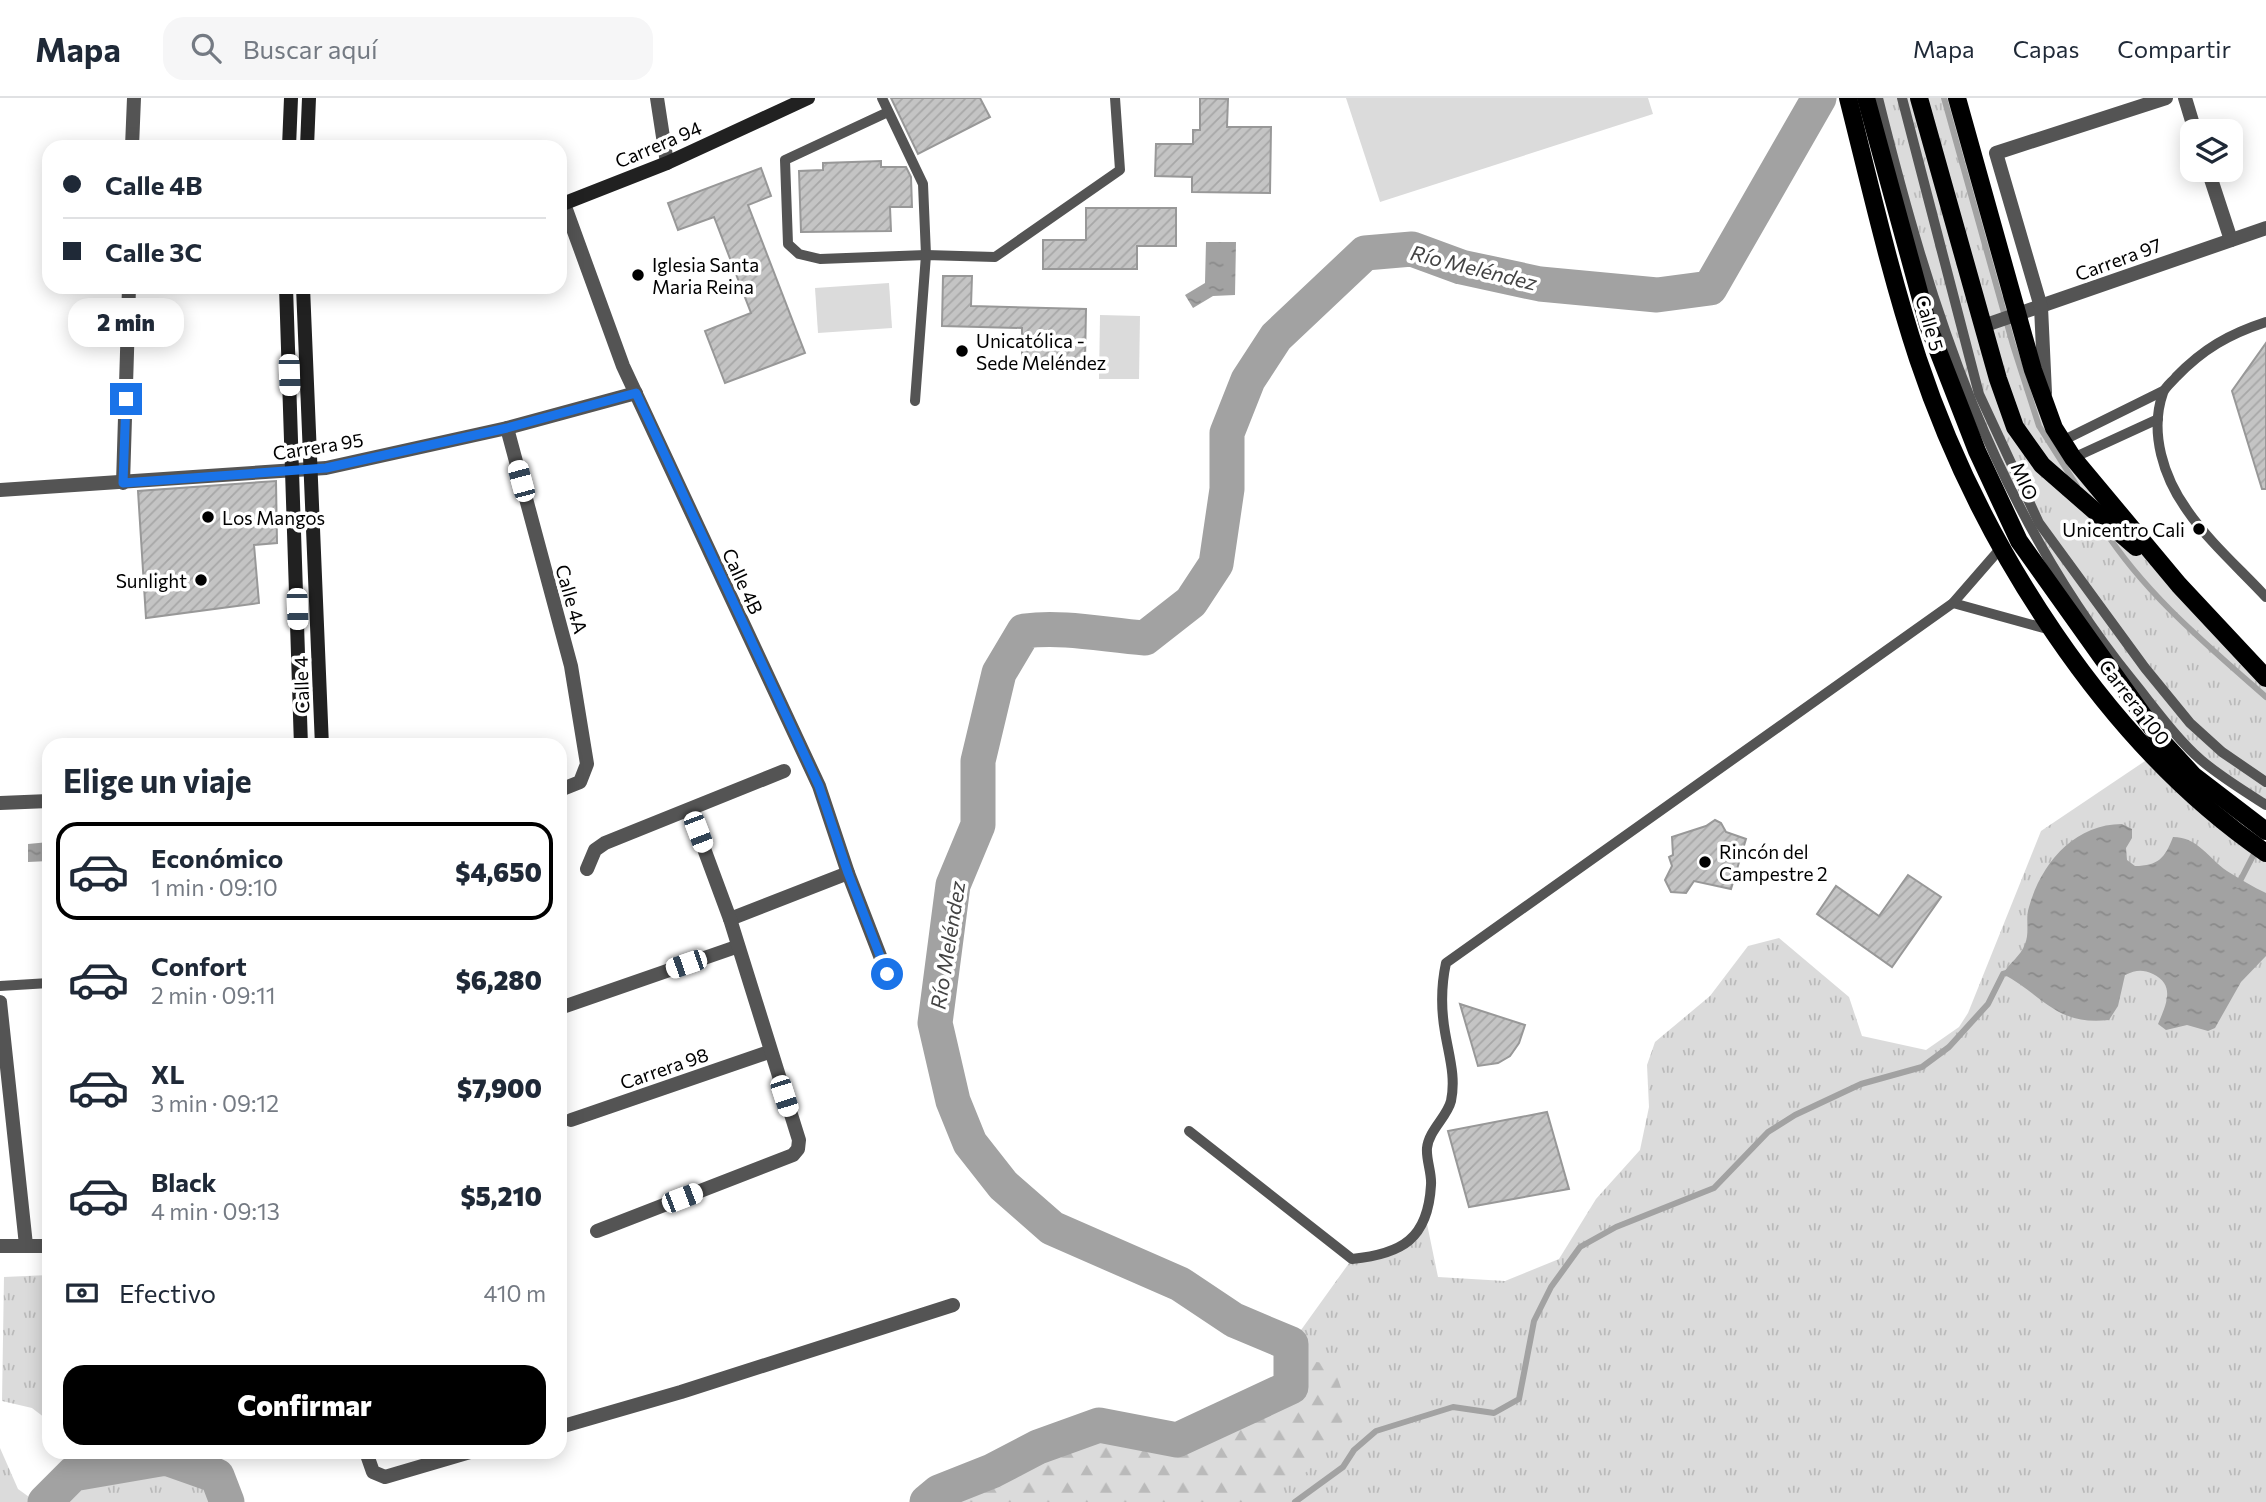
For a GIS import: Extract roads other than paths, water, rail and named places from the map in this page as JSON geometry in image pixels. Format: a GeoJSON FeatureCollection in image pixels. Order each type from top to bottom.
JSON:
{"type":"FeatureCollection","features":[{"type":"Feature","properties":{"kind":"main road","name":"Calle 5"},"geometry":{"type":"LineString","coordinates":[[1848,98],[1876,144],[1918,357],[1937,409],[2000,549]]}},
{"type":"Feature","properties":{"kind":"main road"},"geometry":{"type":"LineString","coordinates":[[1866,98],[1876,144],[1928,325],[1977,451],[2019,541],[2160,739],[2194,776],[2266,831]]}},
{"type":"Feature","properties":{"kind":"main road"},"geometry":{"type":"LineString","coordinates":[[1919,98],[1919,132],[2006,403],[2028,448],[2055,477],[2179,585]]}},
{"type":"Feature","properties":{"kind":"main road"},"geometry":{"type":"LineString","coordinates":[[1957,98],[2017,315],[2045,406],[2062,441],[2073,458],[2179,585],[2266,678]]}},
{"type":"Feature","properties":{"kind":"main road","name":"Carrera 100"},"geometry":{"type":"LineString","coordinates":[[2000,549],[2099,693],[2151,757],[2231,830],[2266,853]]}},
{"type":"Feature","properties":{"kind":"street"},"geometry":{"type":"LineString","coordinates":[[132,140],[134,98]]}},
{"type":"Feature","properties":{"kind":"street"},"geometry":{"type":"LineString","coordinates":[[289,140],[290,98]]}},
{"type":"Feature","properties":{"kind":"street"},"geometry":{"type":"LineString","coordinates":[[307,140],[309,98]]}},
{"type":"Feature","properties":{"kind":"street"},"geometry":{"type":"LineString","coordinates":[[657,98],[667,163]]}},
{"type":"Feature","properties":{"kind":"street","name":"Carrera 94"},"geometry":{"type":"LineString","coordinates":[[567,203],[667,163],[808,98]]}},
{"type":"Feature","properties":{"kind":"street"},"geometry":{"type":"LineString","coordinates":[[2045,406],[2041,307],[1996,153],[2166,98]]}},
{"type":"Feature","properties":{"kind":"street"},"geometry":{"type":"LineString","coordinates":[[2185,98],[2191,119]]}},
{"type":"Feature","properties":{"kind":"street"},"geometry":{"type":"LineString","coordinates":[[2212,182],[2231,240]]}},
{"type":"Feature","properties":{"kind":"street","name":"Calle 4B"},"geometry":{"type":"LineString","coordinates":[[567,218],[636,393],[819,786],[848,873],[887,974]]}},
{"type":"Feature","properties":{"kind":"street","name":"Carrera 97"},"geometry":{"type":"LineString","coordinates":[[1983,326],[2266,228]]}},
{"type":"Feature","properties":{"kind":"street"},"geometry":{"type":"LineString","coordinates":[[123,483],[129,294]]}},
{"type":"Feature","properties":{"kind":"street","name":"Calle 4"},"geometry":{"type":"LineString","coordinates":[[286,294],[301,738]]}},
{"type":"Feature","properties":{"kind":"street","name":"Calle 4"},"geometry":{"type":"LineString","coordinates":[[304,294],[322,738]]}},
{"type":"Feature","properties":{"kind":"street","name":"Carrera 95"},"geometry":{"type":"LineString","coordinates":[[0,490],[312,469],[507,428],[636,393]]}},
{"type":"Feature","properties":{"kind":"street","name":"Calle 4A"},"geometry":{"type":"LineString","coordinates":[[507,428],[571,666],[587,764],[580,782],[567,787]]}},
{"type":"Feature","properties":{"kind":"street"},"geometry":{"type":"LineString","coordinates":[[587,869],[595,850],[605,843],[784,771]]}},
{"type":"Feature","properties":{"kind":"street"},"geometry":{"type":"LineString","coordinates":[[0,803],[42,801]]}},
{"type":"Feature","properties":{"kind":"street"},"geometry":{"type":"LineString","coordinates":[[597,1231],[793,1155],[798,1149],[799,1140],[736,947],[730,919],[690,811]]}},
{"type":"Feature","properties":{"kind":"street"},"geometry":{"type":"LineString","coordinates":[[730,919],[848,873]]}},
{"type":"Feature","properties":{"kind":"street"},"geometry":{"type":"LineString","coordinates":[[567,1006],[736,947]]}},
{"type":"Feature","properties":{"kind":"street"},"geometry":{"type":"LineString","coordinates":[[0,1002],[7,1125],[26,1245]]}},
{"type":"Feature","properties":{"kind":"street","name":"Carrera 98"},"geometry":{"type":"LineString","coordinates":[[571,1120],[769,1052]]}},
{"type":"Feature","properties":{"kind":"street"},"geometry":{"type":"LineString","coordinates":[[0,1246],[42,1246]]}},
{"type":"Feature","properties":{"kind":"street"},"geometry":{"type":"LineString","coordinates":[[567,1425],[681,1392],[953,1305]]}},
{"type":"Feature","properties":{"kind":"street"},"geometry":{"type":"LineString","coordinates":[[368,1459],[373,1472],[385,1476],[445,1459]]}},
{"type":"Feature","properties":{"kind":"lane"},"geometry":{"type":"LineString","coordinates":[[882,98],[923,184],[926,255],[915,401]]}},
{"type":"Feature","properties":{"kind":"lane"},"geometry":{"type":"LineString","coordinates":[[888,112],[785,160],[788,244],[799,254],[820,259],[926,255],[995,257],[1120,170],[1115,98]]}},
{"type":"Feature","properties":{"kind":"lane","name":"MIO"},"geometry":{"type":"LineString","coordinates":[[1878,98],[1876,144],[1974,412],[2021,514],[2101,641],[2174,731],[2202,760],[2266,805]]}},
{"type":"Feature","properties":{"kind":"lane","name":"MIO"},"geometry":{"type":"LineString","coordinates":[[1902,98],[1919,132],[1979,394],[2039,523],[2145,668],[2190,723],[2222,752],[2266,782]]}},
{"type":"Feature","properties":{"kind":"lane"},"geometry":{"type":"LineString","coordinates":[[2062,441],[2163,391],[2209,346],[2236,332],[2266,322]]}},
{"type":"Feature","properties":{"kind":"lane"},"geometry":{"type":"LineString","coordinates":[[2163,391],[2158,419],[2161,454],[2169,481],[2187,511],[2266,597]]}},
{"type":"Feature","properties":{"kind":"lane"},"geometry":{"type":"LineString","coordinates":[[2073,458],[2158,419]]}},
{"type":"Feature","properties":{"kind":"lane"},"geometry":{"type":"LineString","coordinates":[[1189,1131],[1352,1259],[1387,1256],[1403,1245],[1426,1219],[1431,1184],[1427,1147],[1451,1103],[1453,1068],[1444,1031],[1441,984],[1446,963],[1953,603],[2000,549]]}},
{"type":"Feature","properties":{"kind":"lane"},"geometry":{"type":"LineString","coordinates":[[1953,603],[2056,631]]}},
{"type":"Feature","properties":{"kind":"lane"},"geometry":{"type":"LineString","coordinates":[[0,986],[42,983]]}},
{"type":"Feature","properties":{"kind":"water"},"geometry":{"type":"Polygon","coordinates":[[[1206,242],[1236,242],[1235,295],[1213,296],[1193,308],[1185,295],[1205,283],[1206,242]]]}},
{"type":"Feature","properties":{"kind":"water"},"geometry":{"type":"Polygon","coordinates":[[[2122,824],[2132,829],[2132,838],[2126,848],[2127,860],[2135,866],[2155,862],[2164,855],[2173,837],[2182,838],[2196,844],[2227,871],[2266,893],[2266,956],[2241,982],[2215,1028],[2208,1031],[2187,1025],[2166,1030],[2158,1024],[2166,1003],[2167,990],[2160,979],[2146,971],[2125,975],[2118,1006],[2109,1020],[2091,1021],[2063,1014],[2003,974],[2025,944],[2027,916],[2034,891],[2051,862],[2062,849],[2089,831],[2122,824]]]}},
{"type":"Feature","properties":{"kind":"water"},"geometry":{"type":"Polygon","coordinates":[[[42,843],[42,861],[28,862],[28,844],[42,843]]]}},
{"type":"Feature","properties":{"kind":"waterway","name":"Río Meléndez"},"geometry":{"type":"LineString","coordinates":[[927,1502],[939,1492],[992,1471],[1038,1447],[1099,1425],[1177,1440],[1291,1387],[1291,1344],[1234,1320],[1180,1284],[1052,1228],[1003,1185],[970,1143],[953,1101],[935,1023],[953,885],[978,825],[978,761],[999,673],[1024,631],[1069,630],[1145,638],[1191,602],[1216,564],[1227,489],[1227,433],[1248,380],[1276,337],[1365,253],[1412,249],[1461,267],[1540,284],[1657,295],[1710,288],[1819,98]]}},
{"type":"Feature","properties":{"kind":"waterway"},"geometry":{"type":"LineString","coordinates":[[1944,98],[2013,345],[2039,426],[2077,486]]}},
{"type":"Feature","properties":{"kind":"waterway"},"geometry":{"type":"LineString","coordinates":[[2103,528],[2158,597],[2200,639],[2266,697]]}},
{"type":"Feature","properties":{"kind":"waterway"},"geometry":{"type":"LineString","coordinates":[[2238,885],[2257,848]]}},
{"type":"Feature","properties":{"kind":"waterway"},"geometry":{"type":"LineString","coordinates":[[1295,1502],[1343,1467],[1354,1450],[1376,1431],[1453,1407],[1494,1413],[1519,1399],[1534,1321],[1551,1287],[1580,1247],[1616,1227],[1714,1188],[1768,1132],[1795,1115],[1861,1084],[1922,1067],[1949,1047],[1988,1004],[2003,974],[2010,972]]}},
{"type":"Feature","properties":{"kind":"waterway","name":"Río Meléndez"},"geometry":{"type":"LineString","coordinates":[[45,1502],[73,1474],[160,1459]]}},
{"type":"Feature","properties":{"kind":"waterway","name":"Río Meléndez"},"geometry":{"type":"LineString","coordinates":[[169,1459],[217,1476],[227,1502]]}},
{"type":"Feature","properties":{"kind":"place","name":"Iglesia Santa Maria Reina"},"geometry":{"type":"Point","coordinates":[638,275]}},
{"type":"Feature","properties":{"kind":"place","name":"Unicatólica - Sede Meléndez"},"geometry":{"type":"Point","coordinates":[962,351]}},
{"type":"Feature","properties":{"kind":"place","name":"Los Mangos"},"geometry":{"type":"Point","coordinates":[208,517]}},
{"type":"Feature","properties":{"kind":"place","name":"Unicentro Cali"},"geometry":{"type":"Point","coordinates":[2199,529]}},
{"type":"Feature","properties":{"kind":"place","name":"Sunlight"},"geometry":{"type":"Point","coordinates":[201,580]}},
{"type":"Feature","properties":{"kind":"place","name":"Rincón del Campestre 2"},"geometry":{"type":"Point","coordinates":[1705,862]}}]}
